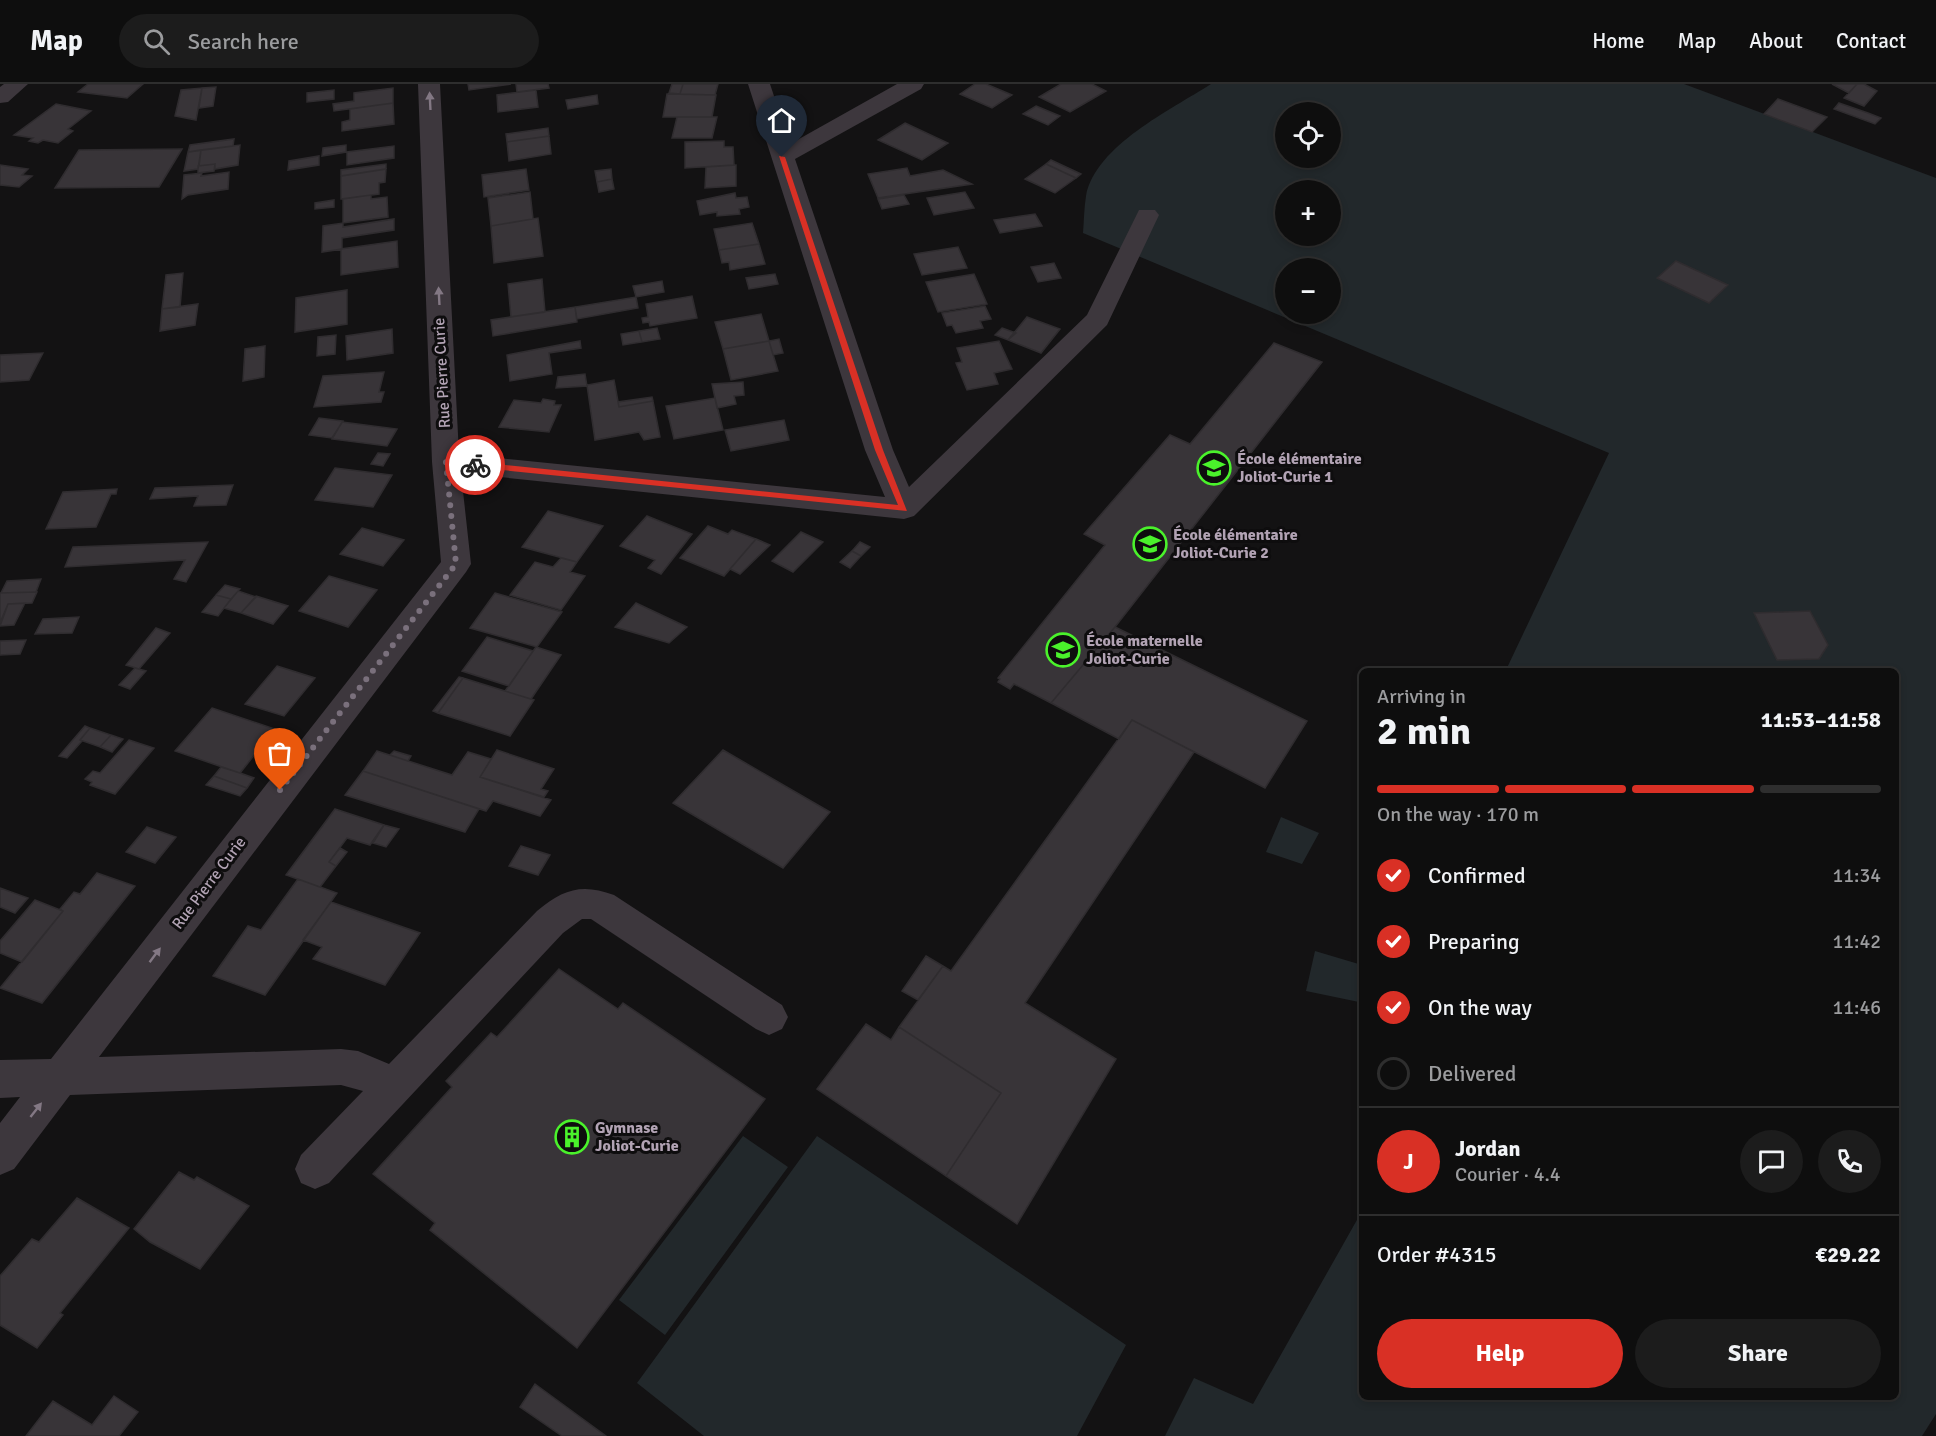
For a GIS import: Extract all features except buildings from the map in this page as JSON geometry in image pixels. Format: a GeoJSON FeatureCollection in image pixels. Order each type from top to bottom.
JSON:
{"type":"FeatureCollection","features":[{"type":"Feature","properties":{"kind":"street"},"geometry":{"type":"LineString","coordinates":[[0,98],[17,84]]}},
{"type":"Feature","properties":{"kind":"street","name":"Rue Pierre Curie"},"geometry":{"type":"LineString","coordinates":[[0,1155],[456,564],[446,462],[429,84]]}},
{"type":"Feature","properties":{"kind":"street"},"geometry":{"type":"LineString","coordinates":[[759,84],[879,450],[904,509]]}},
{"type":"Feature","properties":{"kind":"street"},"geometry":{"type":"LineString","coordinates":[[782,157],[913,84]]}},
{"type":"Feature","properties":{"kind":"street"},"geometry":{"type":"LineString","coordinates":[[904,509],[1098,319],[1147,215]]}},
{"type":"Feature","properties":{"kind":"street"},"geometry":{"type":"LineString","coordinates":[[446,462],[904,509]]}},
{"type":"Feature","properties":{"kind":"street"},"geometry":{"type":"LineString","coordinates":[[315,1168],[550,922],[564,910],[584,902],[601,906],[769,1017]]}},
{"type":"Feature","properties":{"kind":"street"},"geometry":{"type":"LineString","coordinates":[[0,1080],[341,1067],[358,1070],[394,1085]]}},
{"type":"Feature","properties":{"kind":"shaded area"},"geometry":{"type":"Polygon","coordinates":[[[1211,84],[1684,84],[1936,178],[1936,1414],[1922,1436],[1165,1436],[1194,1378],[1253,1404],[1359,1216],[1359,1400],[1899,1400],[1899,668],[1507,668],[1609,453],[1301,324],[1341,324],[1341,258],[1275,258],[1275,313],[1083,233],[1086,196],[1093,178],[1104,161],[1137,131],[1211,84]]]}},
{"type":"Feature","properties":{"kind":"shaded area"},"geometry":{"type":"Polygon","coordinates":[[[1281,817],[1319,833],[1302,864],[1266,852],[1281,817]]]}},
{"type":"Feature","properties":{"kind":"shaded area"},"geometry":{"type":"Polygon","coordinates":[[[1315,951],[1359,964],[1359,1002],[1306,991],[1315,951]]]}},
{"type":"Feature","properties":{"kind":"shaded area"},"geometry":{"type":"Polygon","coordinates":[[[743,1136],[788,1167],[665,1335],[619,1300],[743,1136]]]}},
{"type":"Feature","properties":{"kind":"shaded area"},"geometry":{"type":"Polygon","coordinates":[[[817,1136],[1126,1345],[1077,1436],[704,1436],[637,1383],[817,1136]]]}},
{"type":"Feature","properties":{"kind":"way so far"},"geometry":{"type":"LineString","coordinates":[[280,790],[456,564],[446,462],[475,465]]}},
{"type":"Feature","properties":{"kind":"place","name":"École élémentaire Joliot-Curie 1"},"geometry":{"type":"Point","coordinates":[1214,468]}},
{"type":"Feature","properties":{"kind":"place","name":"École élémentaire Joliot-Curie 2"},"geometry":{"type":"Point","coordinates":[1150,544]}},
{"type":"Feature","properties":{"kind":"place","name":"École maternelle Joliot-Curie"},"geometry":{"type":"Point","coordinates":[1063,650]}},
{"type":"Feature","properties":{"kind":"place","name":"Gymnase Joliot-Curie"},"geometry":{"type":"Point","coordinates":[572,1137]}},
{"type":"Feature","properties":{"kind":"route"},"geometry":{"type":"LineString","coordinates":[[475,465],[904,509],[879,450],[782,157]]}}]}
